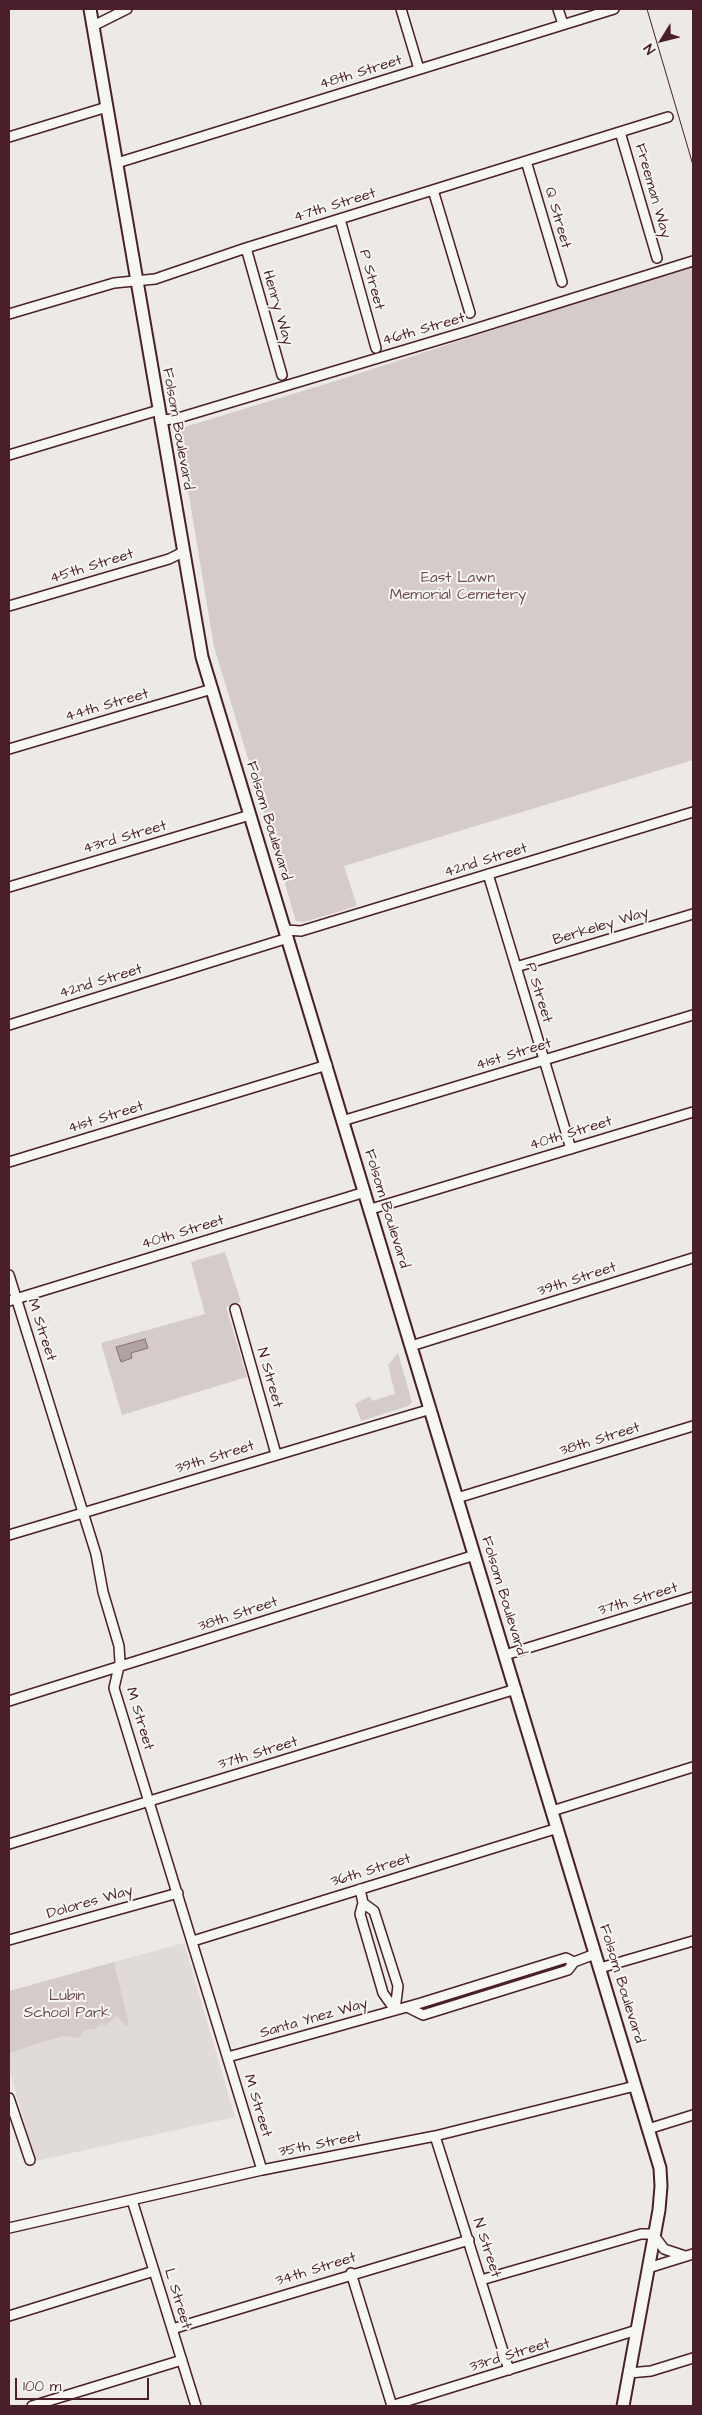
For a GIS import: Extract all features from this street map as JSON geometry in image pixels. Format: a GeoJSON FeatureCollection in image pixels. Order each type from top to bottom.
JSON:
{"type":"FeatureCollection","features":[{"type":"Feature","properties":{"kind":"main road","name":"Folsom Boulevard"},"geometry":{"type":"LineString","coordinates":[[90,9],[197,635],[327,1065],[342,1121],[366,1192],[558,1828],[661,2178],[660,2203],[623,2406]]}},
{"type":"Feature","properties":{"kind":"street"},"geometry":{"type":"LineString","coordinates":[[94,26],[127,9]]}},
{"type":"Feature","properties":{"kind":"street"},"geometry":{"type":"LineString","coordinates":[[401,9],[419,69]]}},
{"type":"Feature","properties":{"kind":"street"},"geometry":{"type":"LineString","coordinates":[[558,9],[563,24]]}},
{"type":"Feature","properties":{"kind":"street","name":"48th Street"},"geometry":{"type":"LineString","coordinates":[[117,163],[614,9]]}},
{"type":"Feature","properties":{"kind":"street"},"geometry":{"type":"LineString","coordinates":[[9,137],[107,107]]}},
{"type":"Feature","properties":{"kind":"street","name":"47th Street"},"geometry":{"type":"LineString","coordinates":[[9,314],[114,283],[155,279],[246,248],[668,117]]}},
{"type":"Feature","properties":{"kind":"street","name":"Freeman Way"},"geometry":{"type":"LineString","coordinates":[[620,132],[657,258]]}},
{"type":"Feature","properties":{"kind":"street","name":"Q Street"},"geometry":{"type":"LineString","coordinates":[[526,161],[562,282]]}},
{"type":"Feature","properties":{"kind":"street"},"geometry":{"type":"LineString","coordinates":[[433,190],[470,313]]}},
{"type":"Feature","properties":{"kind":"street","name":"P Street"},"geometry":{"type":"LineString","coordinates":[[340,219],[376,348]]}},
{"type":"Feature","properties":{"kind":"street","name":"Henry Way"},"geometry":{"type":"LineString","coordinates":[[246,248],[282,375]]}},
{"type":"Feature","properties":{"kind":"street","name":"46th Street"},"geometry":{"type":"LineString","coordinates":[[9,455],[159,415],[175,419],[693,261]]}},
{"type":"Feature","properties":{"kind":"street","name":"45th Street"},"geometry":{"type":"LineString","coordinates":[[9,606],[168,559],[183,552]]}},
{"type":"Feature","properties":{"kind":"street","name":"44th Street"},"geometry":{"type":"LineString","coordinates":[[9,749],[212,689]]}},
{"type":"Feature","properties":{"kind":"street","name":"42nd Street"},"geometry":{"type":"LineString","coordinates":[[9,1025],[287,934],[693,812]]}},
{"type":"Feature","properties":{"kind":"street","name":"43rd Street"},"geometry":{"type":"LineString","coordinates":[[9,886],[250,815]]}},
{"type":"Feature","properties":{"kind":"street","name":"P Street"},"geometry":{"type":"LineString","coordinates":[[488,874],[571,1149]]}},
{"type":"Feature","properties":{"kind":"street","name":"Berkeley Way"},"geometry":{"type":"LineString","coordinates":[[516,967],[693,914]]}},
{"type":"Feature","properties":{"kind":"street","name":"41st Street"},"geometry":{"type":"LineString","coordinates":[[342,1121],[693,1015]]}},
{"type":"Feature","properties":{"kind":"street","name":"41st Street"},"geometry":{"type":"LineString","coordinates":[[9,1162],[327,1065]]}},
{"type":"Feature","properties":{"kind":"street","name":"40th Street"},"geometry":{"type":"LineString","coordinates":[[371,1209],[693,1112]]}},
{"type":"Feature","properties":{"kind":"street","name":"40th Street"},"geometry":{"type":"LineString","coordinates":[[12,1300],[366,1192]]}},
{"type":"Feature","properties":{"kind":"street","name":"39th Street"},"geometry":{"type":"LineString","coordinates":[[411,1346],[693,1258]]}},
{"type":"Feature","properties":{"kind":"street","name":"M Street"},"geometry":{"type":"LineString","coordinates":[[9,1275],[12,1300],[84,1512],[96,1554],[103,1592],[119,1646],[119,1667],[114,1688],[262,2170]]}},
{"type":"Feature","properties":{"kind":"street","name":"N Street"},"geometry":{"type":"LineString","coordinates":[[235,1309],[276,1454]]}},
{"type":"Feature","properties":{"kind":"street","name":"39th Street"},"geometry":{"type":"LineString","coordinates":[[9,1535],[431,1409]]}},
{"type":"Feature","properties":{"kind":"street","name":"38th Street"},"geometry":{"type":"LineString","coordinates":[[458,1498],[693,1426]]}},
{"type":"Feature","properties":{"kind":"street","name":"38th Street"},"geometry":{"type":"LineString","coordinates":[[9,1701],[475,1555]]}},
{"type":"Feature","properties":{"kind":"street","name":"37th Street"},"geometry":{"type":"LineString","coordinates":[[505,1655],[693,1597]]}},
{"type":"Feature","properties":{"kind":"street","name":"37th Street"},"geometry":{"type":"LineString","coordinates":[[9,1844],[516,1689]]}},
{"type":"Feature","properties":{"kind":"street"},"geometry":{"type":"LineString","coordinates":[[552,1810],[693,1767]]}},
{"type":"Feature","properties":{"kind":"street","name":"36th Street"},"geometry":{"type":"LineString","coordinates":[[193,1941],[558,1828]]}},
{"type":"Feature","properties":{"kind":"street"},"geometry":{"type":"LineString","coordinates":[[360,1889],[364,1903],[374,1911],[398,1986],[395,2010]]}},
{"type":"Feature","properties":{"kind":"street","name":"Dolores Way"},"geometry":{"type":"LineString","coordinates":[[9,1940],[178,1893]]}},
{"type":"Feature","properties":{"kind":"street"},"geometry":{"type":"LineString","coordinates":[[364,1903],[360,1914],[383,1992],[395,2010]]}},
{"type":"Feature","properties":{"kind":"street"},"geometry":{"type":"LineString","coordinates":[[600,1968],[693,1941]]}},
{"type":"Feature","properties":{"kind":"street","name":"Santa Ynez Way"},"geometry":{"type":"LineString","coordinates":[[407,2007],[423,2015],[568,1970],[574,1962],[595,1954]]}},
{"type":"Feature","properties":{"kind":"street","name":"Santa Ynez Way"},"geometry":{"type":"LineString","coordinates":[[228,2057],[407,2007],[516,1975],[566,1958],[574,1962]]}},
{"type":"Feature","properties":{"kind":"street"},"geometry":{"type":"LineString","coordinates":[[516,1975],[519,1986]]}},
{"type":"Feature","properties":{"kind":"street","name":"35th Street"},"geometry":{"type":"LineString","coordinates":[[9,2228],[262,2170],[435,2136],[635,2086]]}},
{"type":"Feature","properties":{"kind":"street"},"geometry":{"type":"LineString","coordinates":[[9,2098],[12,2120],[30,2160]]}},
{"type":"Feature","properties":{"kind":"street"},"geometry":{"type":"LineString","coordinates":[[648,2129],[693,2114]]}},
{"type":"Feature","properties":{"kind":"street","name":"N Street"},"geometry":{"type":"LineString","coordinates":[[435,2136],[510,2370]]}},
{"type":"Feature","properties":{"kind":"street","name":"L Street"},"geometry":{"type":"LineString","coordinates":[[132,2200],[196,2406]]}},
{"type":"Feature","properties":{"kind":"street"},"geometry":{"type":"LineString","coordinates":[[481,2280],[641,2234],[654,2234],[664,2249],[689,2255]]}},
{"type":"Feature","properties":{"kind":"street","name":"34th Street"},"geometry":{"type":"LineString","coordinates":[[172,2329],[351,2273],[469,2240]]}},
{"type":"Feature","properties":{"kind":"street"},"geometry":{"type":"LineString","coordinates":[[648,2268],[689,2255]]}},
{"type":"Feature","properties":{"kind":"street"},"geometry":{"type":"LineString","coordinates":[[9,2316],[154,2271]]}},
{"type":"Feature","properties":{"kind":"street"},"geometry":{"type":"LineString","coordinates":[[351,2273],[392,2406]]}},
{"type":"Feature","properties":{"kind":"street","name":"33rd Street"},"geometry":{"type":"LineString","coordinates":[[392,2406],[637,2330]]}},
{"type":"Feature","properties":{"kind":"street"},"geometry":{"type":"LineString","coordinates":[[629,2373],[651,2372],[693,2358]]}},
{"type":"Feature","properties":{"kind":"street"},"geometry":{"type":"LineString","coordinates":[[32,2406],[182,2360]]}},
{"type":"Feature","properties":{"kind":"shaded area"},"geometry":{"type":"Polygon","coordinates":[[[145,1339],[148,1348],[131,1353],[132,1358],[121,1362],[116,1347],[145,1339]]]}},
{"type":"Feature","properties":{"kind":"shaded area"},"geometry":{"type":"Polygon","coordinates":[[[184,1943],[235,2117],[36,2161],[9,2069],[9,2053],[63,2036],[79,2037],[85,2030],[95,2029],[103,2024],[105,2026],[117,2016],[125,2025],[129,2024],[114,1962],[184,1943]]]}},
{"type":"Feature","properties":{"kind":"green space","name":"East Lawn Memorial Cemetery"},"geometry":{"type":"Polygon","coordinates":[[[693,259],[693,760],[344,866],[357,906],[304,922],[296,921],[214,647],[178,429],[342,379],[594,297],[693,259]]]}},
{"type":"Feature","properties":{"kind":"green space"},"geometry":{"type":"Polygon","coordinates":[[[225,1252],[241,1302],[226,1307],[247,1377],[122,1415],[101,1343],[205,1314],[191,1262],[225,1252]]]}},
{"type":"Feature","properties":{"kind":"green space"},"geometry":{"type":"Polygon","coordinates":[[[398,1353],[412,1402],[408,1406],[361,1421],[355,1404],[370,1396],[372,1401],[395,1394],[388,1365],[398,1353]]]}},
{"type":"Feature","properties":{"kind":"green space","name":"Lubin School Park"},"geometry":{"type":"Polygon","coordinates":[[[114,1962],[129,2024],[125,2026],[117,2016],[105,2026],[102,2024],[95,2029],[85,2030],[79,2038],[63,2036],[9,2053],[9,1991],[114,1962]]]}},
{"type":"Feature","properties":{"kind":"tram line"},"geometry":{"type":"LineString","coordinates":[[647,9],[693,165]]}}]}
